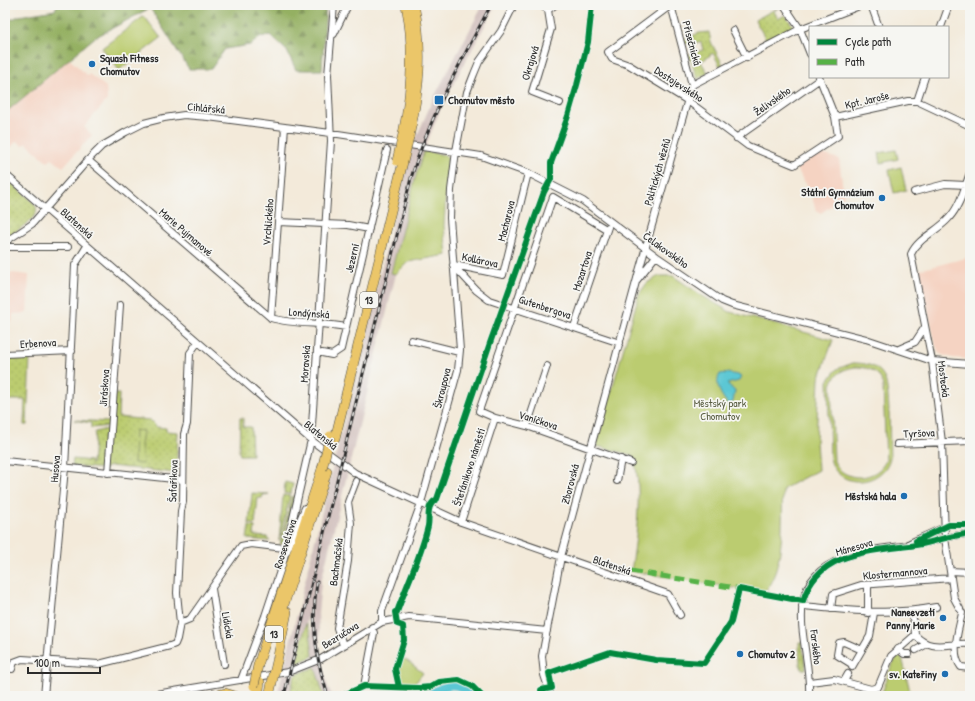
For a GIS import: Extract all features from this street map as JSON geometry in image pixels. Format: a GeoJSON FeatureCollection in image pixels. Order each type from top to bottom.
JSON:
{"type":"FeatureCollection","features":[{"type":"Feature","properties":{"kind":"highway","name":"13"},"geometry":{"type":"LineString","coordinates":[[406,5],[412,45],[412,84],[406,136]]}},
{"type":"Feature","properties":{"kind":"highway","name":"13"},"geometry":{"type":"LineString","coordinates":[[252,696],[285,604],[333,438],[419,83],[420,44],[414,5]]}},
{"type":"Feature","properties":{"kind":"highway","name":"Rooseveltova"},"geometry":{"type":"LineString","coordinates":[[262,665],[273,621],[323,471]]}},
{"type":"Feature","properties":{"kind":"highway"},"geometry":{"type":"LineString","coordinates":[[269,696],[287,612],[285,604]]}},
{"type":"Feature","properties":{"kind":"highway","name":"13"},"geometry":{"type":"LineString","coordinates":[[257,684],[258,696]]}},
{"type":"Feature","properties":{"kind":"highway"},"geometry":{"type":"LineString","coordinates":[[214,696],[225,693],[235,696]]}},
{"type":"Feature","properties":{"kind":"street","name":"Moravská"},"geometry":{"type":"LineString","coordinates":[[241,680],[268,609],[283,562],[284,548],[311,440],[331,133],[328,75],[334,5]]}},
{"type":"Feature","properties":{"kind":"street"},"geometry":{"type":"LineString","coordinates":[[332,39],[348,5],[341,5]]}},
{"type":"Feature","properties":{"kind":"street","name":"Škroupova"},"geometry":{"type":"LineString","coordinates":[[382,622],[382,611],[421,503],[458,370],[459,352],[450,218],[451,190],[456,151],[467,92],[479,62],[501,31],[514,5]]}},
{"type":"Feature","properties":{"kind":"street"},"geometry":{"type":"LineString","coordinates":[[541,5],[548,10],[555,5]]}},
{"type":"Feature","properties":{"kind":"street","name":"Dostojevského"},"geometry":{"type":"LineString","coordinates":[[671,5],[608,52],[612,59],[630,65],[643,72],[688,101],[748,146],[791,165],[797,164],[838,136],[835,117]]}},
{"type":"Feature","properties":{"kind":"street","name":"Přísečnická"},"geometry":{"type":"LineString","coordinates":[[671,5],[692,85]]}},
{"type":"Feature","properties":{"kind":"street"},"geometry":{"type":"LineString","coordinates":[[784,5],[800,29],[809,52]]}},
{"type":"Feature","properties":{"kind":"street"},"geometry":{"type":"LineString","coordinates":[[692,85],[747,58],[800,29],[862,5]]}},
{"type":"Feature","properties":{"kind":"street"},"geometry":{"type":"LineString","coordinates":[[871,5],[879,26]]}},
{"type":"Feature","properties":{"kind":"street"},"geometry":{"type":"LineString","coordinates":[[941,26],[949,5]]}},
{"type":"Feature","properties":{"kind":"street","name":"Okrajová"},"geometry":{"type":"LineString","coordinates":[[548,10],[551,29],[532,92],[560,103]]}},
{"type":"Feature","properties":{"kind":"street"},"geometry":{"type":"LineString","coordinates":[[733,30],[747,58]]}},
{"type":"Feature","properties":{"kind":"street"},"geometry":{"type":"LineString","coordinates":[[819,78],[835,117]]}},
{"type":"Feature","properties":{"kind":"street","name":"Želivského"},"geometry":{"type":"LineString","coordinates":[[736,138],[819,78]]}},
{"type":"Feature","properties":{"kind":"street"},"geometry":{"type":"LineString","coordinates":[[925,78],[917,101],[970,126]]}},
{"type":"Feature","properties":{"kind":"street","name":"Politických vězňů"},"geometry":{"type":"LineString","coordinates":[[645,248],[692,85]]}},
{"type":"Feature","properties":{"kind":"street","name":"Kpt. Jaroše"},"geometry":{"type":"LineString","coordinates":[[835,117],[908,101],[917,101]]}},
{"type":"Feature","properties":{"kind":"street","name":"Cihlářská"},"geometry":{"type":"LineString","coordinates":[[5,242],[32,224],[102,146],[144,123],[184,115],[331,133],[397,143]]}},
{"type":"Feature","properties":{"kind":"street","name":"Vrchlického"},"geometry":{"type":"LineString","coordinates":[[271,318],[285,128]]}},
{"type":"Feature","properties":{"kind":"street","name":"Čelakovského"},"geometry":{"type":"LineString","coordinates":[[397,143],[481,156],[528,173],[583,201],[656,256],[713,295],[732,305],[859,337],[932,361],[970,364]]}},
{"type":"Feature","properties":{"kind":"street","name":"Jezerní"},"geometry":{"type":"LineString","coordinates":[[322,353],[332,355],[341,349],[387,150]]}},
{"type":"Feature","properties":{"kind":"street","name":"Marie Pujmanové"},"geometry":{"type":"LineString","coordinates":[[88,160],[271,318]]}},
{"type":"Feature","properties":{"kind":"street","name":"Macharova"},"geometry":{"type":"LineString","coordinates":[[502,275],[528,173]]}},
{"type":"Feature","properties":{"kind":"street","name":"Mostecká"},"geometry":{"type":"LineString","coordinates":[[956,643],[961,611],[954,598],[945,538],[942,442],[932,361],[912,254],[918,244],[949,218],[960,202],[970,173]]}},
{"type":"Feature","properties":{"kind":"street","name":"Blatenská"},"geometry":{"type":"LineString","coordinates":[[5,174],[46,208],[311,440],[355,473],[461,522],[668,594],[680,615]]}},
{"type":"Feature","properties":{"kind":"street"},"geometry":{"type":"LineString","coordinates":[[914,192],[945,184],[966,184]]}},
{"type":"Feature","properties":{"kind":"street"},"geometry":{"type":"LineString","coordinates":[[514,308],[553,197],[606,229],[613,223]]}},
{"type":"Feature","properties":{"kind":"street"},"geometry":{"type":"LineString","coordinates":[[278,222],[348,225],[369,229]]}},
{"type":"Feature","properties":{"kind":"street","name":"Mozartova"},"geometry":{"type":"LineString","coordinates":[[574,327],[606,229]]}},
{"type":"Feature","properties":{"kind":"street"},"geometry":{"type":"LineString","coordinates":[[5,246],[68,247]]}},
{"type":"Feature","properties":{"kind":"street","name":"Husova"},"geometry":{"type":"LineString","coordinates":[[44,696],[46,661],[65,468],[72,351],[75,265],[88,246]]}},
{"type":"Feature","properties":{"kind":"street","name":"Zborovská"},"geometry":{"type":"LineString","coordinates":[[551,696],[543,667],[542,656],[561,557],[645,248]]}},
{"type":"Feature","properties":{"kind":"street","name":"Zborovská"},"geometry":{"type":"LineString","coordinates":[[637,280],[656,256]]}},
{"type":"Feature","properties":{"kind":"street","name":"Kollárova"},"geometry":{"type":"LineString","coordinates":[[454,265],[502,275]]}},
{"type":"Feature","properties":{"kind":"street","name":"Gutenbergova"},"geometry":{"type":"LineString","coordinates":[[454,265],[476,290],[489,300],[620,343]]}},
{"type":"Feature","properties":{"kind":"street","name":"Jiráskova"},"geometry":{"type":"LineString","coordinates":[[108,472],[120,304]]}},
{"type":"Feature","properties":{"kind":"street","name":"Vaníčkova"},"geometry":{"type":"LineString","coordinates":[[514,308],[479,411],[495,418],[527,426],[631,462]]}},
{"type":"Feature","properties":{"kind":"street","name":"Londýnská"},"geometry":{"type":"LineString","coordinates":[[271,318],[281,321],[318,323],[346,327]]}},
{"type":"Feature","properties":{"kind":"street"},"geometry":{"type":"LineString","coordinates":[[897,349],[905,348],[914,342],[925,327]]}},
{"type":"Feature","properties":{"kind":"street"},"geometry":{"type":"LineString","coordinates":[[411,340],[459,352]]}},
{"type":"Feature","properties":{"kind":"street","name":"Šafaříkova"},"geometry":{"type":"LineString","coordinates":[[180,623],[176,593],[181,511],[183,502],[183,473],[190,353],[198,342]]}},
{"type":"Feature","properties":{"kind":"street","name":"Erbenova"},"geometry":{"type":"LineString","coordinates":[[5,354],[72,351]]}},
{"type":"Feature","properties":{"kind":"street"},"geometry":{"type":"LineString","coordinates":[[527,426],[547,366]]}},
{"type":"Feature","properties":{"kind":"street","name":"Štefánikovo náměstí"},"geometry":{"type":"LineString","coordinates":[[461,522],[495,418]]}},
{"type":"Feature","properties":{"kind":"street","name":"Tyršova"},"geometry":{"type":"LineString","coordinates":[[897,444],[970,440]]}},
{"type":"Feature","properties":{"kind":"street"},"geometry":{"type":"LineString","coordinates":[[617,481],[621,459]]}},
{"type":"Feature","properties":{"kind":"street"},"geometry":{"type":"LineString","coordinates":[[5,461],[183,480]]}},
{"type":"Feature","properties":{"kind":"street","name":"Rooseveltova"},"geometry":{"type":"LineString","coordinates":[[283,562],[323,471]]}},
{"type":"Feature","properties":{"kind":"street","name":"Bachmačská"},"geometry":{"type":"LineString","coordinates":[[343,645],[337,628],[348,561],[351,523],[348,502],[356,481]]}},
{"type":"Feature","properties":{"kind":"street","name":"Mánesova"},"geometry":{"type":"LineString","coordinates":[[905,546],[953,524],[970,525]]}},
{"type":"Feature","properties":{"kind":"street","name":"Mánesova"},"geometry":{"type":"LineString","coordinates":[[803,603],[812,580],[830,564],[859,554],[970,534]]}},
{"type":"Feature","properties":{"kind":"street","name":"Rooseveltova"},"geometry":{"type":"LineString","coordinates":[[180,623],[190,619],[241,546],[248,544],[284,548]]}},
{"type":"Feature","properties":{"kind":"street"},"geometry":{"type":"LineString","coordinates":[[950,571],[970,572]]}},
{"type":"Feature","properties":{"kind":"street","name":"Klostermannova"},"geometry":{"type":"LineString","coordinates":[[831,609],[833,594],[861,585],[951,578]]}},
{"type":"Feature","properties":{"kind":"street"},"geometry":{"type":"LineString","coordinates":[[862,650],[844,642],[839,643],[837,655],[852,666],[862,650],[870,636],[871,613],[868,585]]}},
{"type":"Feature","properties":{"kind":"street","name":"Lidická"},"geometry":{"type":"LineString","coordinates":[[212,589],[224,664]]}},
{"type":"Feature","properties":{"kind":"street"},"geometry":{"type":"LineString","coordinates":[[803,603],[831,609],[871,613],[911,612],[936,607]]}},
{"type":"Feature","properties":{"kind":"street","name":"Farského"},"geometry":{"type":"LineString","coordinates":[[803,603],[810,682],[809,696]]}},
{"type":"Feature","properties":{"kind":"street"},"geometry":{"type":"LineString","coordinates":[[911,612],[914,622],[915,635]]}},
{"type":"Feature","properties":{"kind":"street","name":"Bezručova"},"geometry":{"type":"LineString","coordinates":[[144,696],[293,671],[321,658],[382,622],[409,617],[547,631]]}},
{"type":"Feature","properties":{"kind":"street"},"geometry":{"type":"LineString","coordinates":[[12,669],[14,662],[22,658],[46,661],[104,664],[158,650],[175,644],[180,623]]}},
{"type":"Feature","properties":{"kind":"street"},"geometry":{"type":"LineString","coordinates":[[364,686],[374,633],[372,627]]}},
{"type":"Feature","properties":{"kind":"street"},"geometry":{"type":"LineString","coordinates":[[810,682],[834,679],[871,689],[878,687],[891,656],[915,635]]}},
{"type":"Feature","properties":{"kind":"street"},"geometry":{"type":"LineString","coordinates":[[915,635],[928,644],[936,646],[956,643],[970,644]]}},
{"type":"Feature","properties":{"kind":"street"},"geometry":{"type":"LineString","coordinates":[[956,643],[956,659],[959,664],[965,668],[970,668]]}},
{"type":"Feature","properties":{"kind":"street"},"geometry":{"type":"LineString","coordinates":[[916,650],[928,644]]}},
{"type":"Feature","properties":{"kind":"street"},"geometry":{"type":"LineString","coordinates":[[898,649],[904,654],[909,654]]}},
{"type":"Feature","properties":{"kind":"street"},"geometry":{"type":"LineString","coordinates":[[844,681],[848,674]]}},
{"type":"Feature","properties":{"kind":"street"},"geometry":{"type":"LineString","coordinates":[[968,696],[970,689]]}},
{"type":"Feature","properties":{"kind":"shaded area"},"geometry":{"type":"Polygon","coordinates":[[[483,5],[496,5],[443,103],[428,140],[415,179],[391,273],[396,274],[321,582],[318,613],[320,649],[327,684],[332,696],[324,696],[317,676],[312,650],[310,607],[289,696],[277,696],[404,176],[417,136],[433,99],[483,5]]]}},
{"type":"Feature","properties":{"kind":"shaded area"},"geometry":{"type":"Polygon","coordinates":[[[65,55],[88,76],[89,74],[106,87],[107,100],[84,127],[92,135],[63,167],[52,159],[48,162],[26,143],[23,146],[17,141],[9,149],[5,145],[5,121],[12,68],[65,55]]]}},
{"type":"Feature","properties":{"kind":"shaded area"},"geometry":{"type":"Polygon","coordinates":[[[819,153],[839,159],[844,197],[821,213],[816,211],[809,187],[803,180],[797,168],[819,153]]]}},
{"type":"Feature","properties":{"kind":"shaded area"},"geometry":{"type":"Polygon","coordinates":[[[970,257],[970,359],[953,358],[940,354],[936,346],[919,270],[970,257]]]}},
{"type":"Feature","properties":{"kind":"shaded area"},"geometry":{"type":"Polygon","coordinates":[[[5,272],[29,275],[27,313],[13,314],[12,322],[5,323],[5,272]]]}},
{"type":"Feature","properties":{"kind":"green space"},"geometry":{"type":"Polygon","coordinates":[[[57,5],[326,5],[322,70],[296,70],[287,51],[270,35],[261,37],[250,45],[225,49],[211,69],[189,69],[150,8],[94,38],[5,113],[5,22],[19,16],[55,10],[57,5]]]}},
{"type":"Feature","properties":{"kind":"green space"},"geometry":{"type":"Polygon","coordinates":[[[779,7],[774,11],[778,19],[785,15],[794,27],[767,41],[755,20],[779,7]]]}},
{"type":"Feature","properties":{"kind":"green space"},"geometry":{"type":"Polygon","coordinates":[[[144,16],[161,38],[119,70],[102,48],[144,16]]]}},
{"type":"Feature","properties":{"kind":"green space"},"geometry":{"type":"Polygon","coordinates":[[[709,32],[711,42],[723,65],[720,66],[713,53],[701,62],[708,73],[697,79],[689,54],[703,50],[701,42],[686,44],[685,39],[699,33],[709,32]]]}},
{"type":"Feature","properties":{"kind":"green space"},"geometry":{"type":"Polygon","coordinates":[[[896,150],[898,159],[881,163],[879,153],[896,150]]]}},
{"type":"Feature","properties":{"kind":"green space"},"geometry":{"type":"Polygon","coordinates":[[[424,151],[445,155],[448,158],[444,226],[447,255],[408,262],[396,274],[391,273],[415,179],[424,151]]]}},
{"type":"Feature","properties":{"kind":"green space"},"geometry":{"type":"Polygon","coordinates":[[[901,167],[906,190],[894,193],[889,170],[901,167]]]}},
{"type":"Feature","properties":{"kind":"green space"},"geometry":{"type":"Polygon","coordinates":[[[5,178],[28,197],[36,209],[35,215],[29,221],[5,239],[5,178]]]}},
{"type":"Feature","properties":{"kind":"green space","name":"Městský park Chomutov"},"geometry":{"type":"Polygon","coordinates":[[[659,276],[673,276],[730,312],[833,340],[819,379],[816,441],[818,470],[783,489],[782,529],[779,557],[771,582],[764,593],[631,571],[638,512],[638,480],[636,466],[632,455],[596,446],[639,294],[647,283],[659,276]]]}},
{"type":"Feature","properties":{"kind":"green space"},"geometry":{"type":"Polygon","coordinates":[[[5,357],[30,357],[27,425],[24,425],[25,400],[5,400],[5,357]]]}},
{"type":"Feature","properties":{"kind":"green space"},"geometry":{"type":"Polygon","coordinates":[[[853,363],[866,364],[877,369],[886,381],[889,415],[890,458],[885,468],[878,475],[869,480],[849,480],[840,475],[834,468],[830,457],[828,381],[837,369],[853,363]],[[855,367],[840,372],[835,377],[831,385],[834,461],[838,468],[845,474],[860,477],[868,476],[876,472],[882,467],[886,460],[883,386],[877,373],[869,369],[855,367]]]}},
{"type":"Feature","properties":{"kind":"green space"},"geometry":{"type":"Polygon","coordinates":[[[115,394],[119,394],[118,417],[150,420],[157,427],[166,428],[166,431],[178,432],[176,473],[110,466],[104,469],[72,466],[73,459],[91,461],[90,464],[92,464],[95,432],[110,428],[110,426],[91,428],[91,423],[74,420],[110,422],[115,394]]]}},
{"type":"Feature","properties":{"kind":"green space"},"geometry":{"type":"Polygon","coordinates":[[[240,418],[243,418],[243,427],[251,427],[252,455],[240,455],[239,452],[240,418]]]}},
{"type":"Feature","properties":{"kind":"green space"},"geometry":{"type":"Polygon","coordinates":[[[135,430],[143,431],[141,445],[143,464],[134,463],[135,430]]]}},
{"type":"Feature","properties":{"kind":"green space"},"geometry":{"type":"Polygon","coordinates":[[[285,482],[293,484],[291,494],[284,493],[285,482]]]}},
{"type":"Feature","properties":{"kind":"green space"},"geometry":{"type":"Polygon","coordinates":[[[252,493],[269,494],[263,495],[262,498],[258,498],[255,524],[249,524],[252,493]]]}},
{"type":"Feature","properties":{"kind":"green space"},"geometry":{"type":"Polygon","coordinates":[[[283,495],[290,496],[279,541],[283,495]]]}},
{"type":"Feature","properties":{"kind":"green space"},"geometry":{"type":"Polygon","coordinates":[[[292,496],[294,497],[283,543],[280,545],[292,496]]]}},
{"type":"Feature","properties":{"kind":"green space"},"geometry":{"type":"Polygon","coordinates":[[[249,526],[255,527],[254,536],[267,537],[270,541],[247,539],[249,526]]]}},
{"type":"Feature","properties":{"kind":"green space"},"geometry":{"type":"Polygon","coordinates":[[[306,624],[310,632],[313,656],[296,664],[306,624]]]}},
{"type":"Feature","properties":{"kind":"green space"},"geometry":{"type":"Polygon","coordinates":[[[799,642],[802,642],[806,669],[802,669],[800,664],[799,642]]]}},
{"type":"Feature","properties":{"kind":"green space"},"geometry":{"type":"Polygon","coordinates":[[[897,657],[901,657],[903,661],[911,696],[890,696],[882,693],[891,667],[897,657]]]}},
{"type":"Feature","properties":{"kind":"green space"},"geometry":{"type":"Polygon","coordinates":[[[405,659],[423,673],[416,682],[405,685],[402,682],[399,673],[401,660],[405,659]]]}},
{"type":"Feature","properties":{"kind":"green space"},"geometry":{"type":"Polygon","coordinates":[[[315,667],[324,696],[289,696],[295,675],[315,667]]]}},
{"type":"Feature","properties":{"kind":"water"},"geometry":{"type":"Polygon","coordinates":[[[727,373],[741,377],[739,381],[727,384],[735,391],[733,402],[730,404],[727,403],[718,385],[718,378],[720,374],[727,373]]]}},
{"type":"Feature","properties":{"kind":"waterway"},"geometry":{"type":"LineString","coordinates":[[427,696],[440,688],[451,685],[461,687],[474,696]]}},
{"type":"Feature","properties":{"kind":"railway"},"geometry":{"type":"LineString","coordinates":[[284,696],[411,178],[427,133],[437,111],[491,5]]}},
{"type":"Feature","properties":{"kind":"railway"},"geometry":{"type":"LineString","coordinates":[[317,582],[314,611],[315,640],[320,668],[328,696]]}},
{"type":"Feature","properties":{"kind":"marked path"},"geometry":{"type":"LineString","coordinates":[[631,571],[742,589]]}},
{"type":"Feature","properties":{"kind":"cycle path"},"geometry":{"type":"LineString","coordinates":[[399,687],[395,669],[404,640],[403,626],[397,624],[395,612],[397,612],[418,559],[428,526],[429,508],[437,499],[490,343],[544,192],[551,179],[551,163],[568,116],[588,42],[592,5]]}},
{"type":"Feature","properties":{"kind":"cycle path"},"geometry":{"type":"LineString","coordinates":[[916,541],[949,525],[970,525]]}},
{"type":"Feature","properties":{"kind":"cycle path"},"geometry":{"type":"LineString","coordinates":[[542,696],[541,690],[552,688],[549,673],[610,652],[656,660],[704,663],[731,622],[739,589],[803,601],[811,583],[822,570],[836,561],[869,551],[922,544],[952,536],[970,534]]}},
{"type":"Feature","properties":{"kind":"cycle path"},"geometry":{"type":"LineString","coordinates":[[342,696],[364,686],[419,688],[430,687],[439,682],[459,680],[472,686],[482,696]]}},
{"type":"Feature","properties":{"kind":"place","name":"Squash Fitness Chomutov"},"geometry":{"type":"Point","coordinates":[92,64]}},
{"type":"Feature","properties":{"kind":"place","name":"Chomutov město"},"geometry":{"type":"Point","coordinates":[439,100]}},
{"type":"Feature","properties":{"kind":"place","name":"Státní Gymnázium Chomutov"},"geometry":{"type":"Point","coordinates":[882,198]}},
{"type":"Feature","properties":{"kind":"place","name":"Městská hala"},"geometry":{"type":"Point","coordinates":[904,496]}},
{"type":"Feature","properties":{"kind":"place","name":"Naneevzetí Panny Marie"},"geometry":{"type":"Point","coordinates":[943,618]}},
{"type":"Feature","properties":{"kind":"place","name":"Chomutov 2"},"geometry":{"type":"Point","coordinates":[740,654]}},
{"type":"Feature","properties":{"kind":"place","name":"sv. Kateřiny"},"geometry":{"type":"Point","coordinates":[945,674]}}]}
